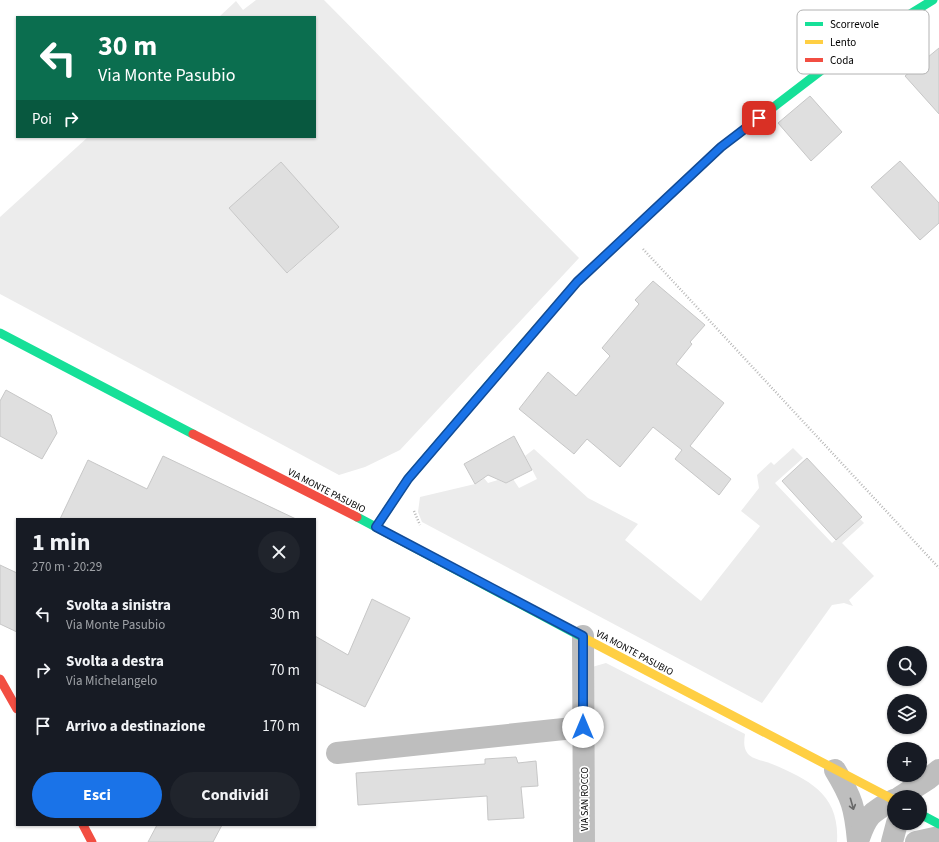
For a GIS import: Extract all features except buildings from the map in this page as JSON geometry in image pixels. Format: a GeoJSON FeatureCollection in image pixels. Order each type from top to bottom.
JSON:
{"type":"FeatureCollection","features":[{"type":"Feature","properties":{"kind":"main road"},"geometry":{"type":"LineString","coordinates":[[917,10],[933,0]]}},
{"type":"Feature","properties":{"kind":"main road"},"geometry":{"type":"LineString","coordinates":[[376,527],[408,479],[457,420],[577,282],[721,147],[817,74]]}},
{"type":"Feature","properties":{"kind":"main road","name":"VIA MONTE PASUBIO"},"geometry":{"type":"LineString","coordinates":[[0,332],[24,347],[376,527],[887,796]]}},
{"type":"Feature","properties":{"kind":"main road"},"geometry":{"type":"LineString","coordinates":[[9,348],[24,347]]}},
{"type":"Feature","properties":{"kind":"main road"},"geometry":{"type":"LineString","coordinates":[[0,680],[16,707]]}},
{"type":"Feature","properties":{"kind":"main road"},"geometry":{"type":"LineString","coordinates":[[927,818],[939,824]]}},
{"type":"Feature","properties":{"kind":"main road"},"geometry":{"type":"LineString","coordinates":[[84,826],[92,842]]}},
{"type":"Feature","properties":{"kind":"street","name":"VIA SAN ROCCO"},"geometry":{"type":"LineString","coordinates":[[583,636],[584,842]]}},
{"type":"Feature","properties":{"kind":"street"},"geometry":{"type":"LineString","coordinates":[[337,753],[583,727]]}},
{"type":"Feature","properties":{"kind":"street"},"geometry":{"type":"LineString","coordinates":[[835,770],[850,794],[855,813],[857,842]]}},
{"type":"Feature","properties":{"kind":"street"},"geometry":{"type":"LineString","coordinates":[[912,790],[928,780],[939,770]]}},
{"type":"Feature","properties":{"kind":"street"},"geometry":{"type":"LineString","coordinates":[[857,842],[863,825],[873,811],[887,804]]}},
{"type":"Feature","properties":{"kind":"street"},"geometry":{"type":"LineString","coordinates":[[892,842],[895,830]]}},
{"type":"Feature","properties":{"kind":"street"},"geometry":{"type":"LineString","coordinates":[[916,842],[939,837]]}},
{"type":"Feature","properties":{"kind":"path"},"geometry":{"type":"LineString","coordinates":[[628,234],[939,568]]}},
{"type":"Feature","properties":{"kind":"shaded area"},"geometry":{"type":"Polygon","coordinates":[[[256,0],[324,0],[579,258],[400,450],[365,467],[339,475],[0,294],[0,217],[87,138],[316,138],[316,16],[220,16],[236,1],[243,10],[256,0]],[[281,162],[229,208],[288,273],[339,227],[315,200],[291,196],[302,186],[281,162]]]}},
{"type":"Feature","properties":{"kind":"shaded area"},"geometry":{"type":"Polygon","coordinates":[[[793,448],[803,458],[775,483],[832,543],[860,519],[864,523],[842,543],[874,576],[849,600],[853,606],[844,603],[832,605],[762,703],[422,522],[418,512],[420,497],[475,484],[484,478],[488,483],[498,480],[506,483],[513,479],[519,488],[537,479],[525,456],[534,449],[588,498],[638,524],[625,540],[701,601],[760,526],[741,511],[759,488],[757,475],[771,462],[774,465],[793,448]]]}},
{"type":"Feature","properties":{"kind":"shaded area"},"geometry":{"type":"Polygon","coordinates":[[[606,663],[745,734],[745,748],[749,755],[786,770],[810,783],[820,791],[828,801],[837,826],[837,842],[592,842],[592,667],[606,663]]]}},
{"type":"Feature","properties":{"kind":"traffic: fast"},"geometry":{"type":"LineString","coordinates":[[917,10],[933,0]]}},
{"type":"Feature","properties":{"kind":"traffic: fast"},"geometry":{"type":"LineString","coordinates":[[750,125],[817,74]]}},
{"type":"Feature","properties":{"kind":"traffic: fast"},"geometry":{"type":"LineString","coordinates":[[0,333],[193,434]]}},
{"type":"Feature","properties":{"kind":"traffic: fast"},"geometry":{"type":"LineString","coordinates":[[376,527],[408,479],[525,342]]}},
{"type":"Feature","properties":{"kind":"traffic: fast"},"geometry":{"type":"LineString","coordinates":[[357,517],[584,638]]}},
{"type":"Feature","properties":{"kind":"traffic: fast"},"geometry":{"type":"LineString","coordinates":[[927,818],[939,824]]}},
{"type":"Feature","properties":{"kind":"traffic: slow"},"geometry":{"type":"LineString","coordinates":[[525,342],[577,282],[721,147],[750,125]]}},
{"type":"Feature","properties":{"kind":"traffic: slow"},"geometry":{"type":"LineString","coordinates":[[584,638],[887,796]]}},
{"type":"Feature","properties":{"kind":"traffic: jam"},"geometry":{"type":"LineString","coordinates":[[193,434],[357,517]]}},
{"type":"Feature","properties":{"kind":"traffic: jam"},"geometry":{"type":"LineString","coordinates":[[0,679],[16,707]]}},
{"type":"Feature","properties":{"kind":"traffic: jam"},"geometry":{"type":"LineString","coordinates":[[84,826],[92,842]]}},
{"type":"Feature","properties":{"kind":"route"},"geometry":{"type":"LineString","coordinates":[[583,727],[583,636],[376,527],[408,479],[457,420],[577,282],[721,147],[759,118]]}}]}
